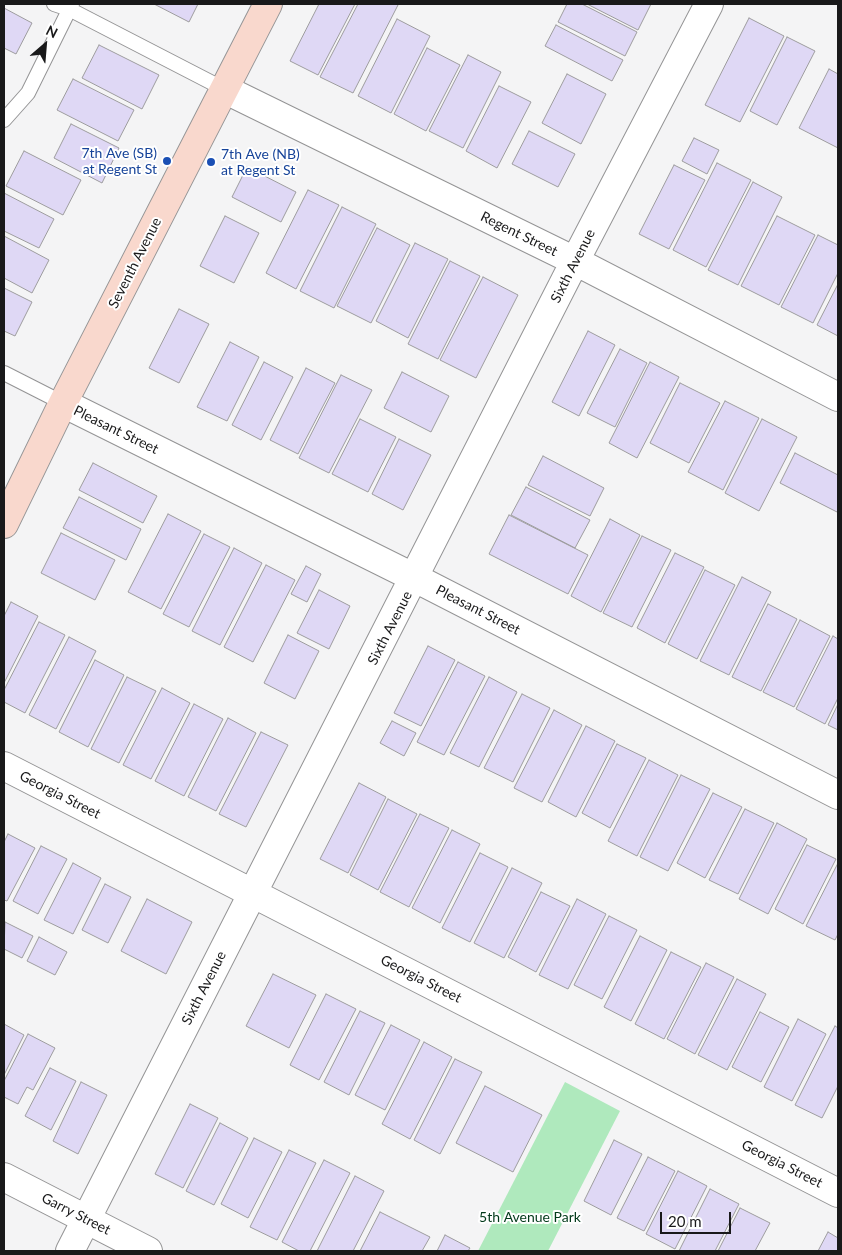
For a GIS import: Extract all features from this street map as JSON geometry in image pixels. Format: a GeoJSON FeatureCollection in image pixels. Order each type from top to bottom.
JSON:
{"type":"FeatureCollection","features":[{"type":"Feature","properties":{"kind":"street","name":"Seventh Avenue"},"geometry":{"type":"LineString","coordinates":[[4,524],[63,403],[268,4]]}},
{"type":"Feature","properties":{"kind":"street","name":"Sixth Avenue"},"geometry":{"type":"LineString","coordinates":[[70,1251],[415,578],[575,261],[709,4]]}},
{"type":"Feature","properties":{"kind":"street","name":"Regent Street"},"geometry":{"type":"LineString","coordinates":[[224,90],[575,261],[838,397]]}},
{"type":"Feature","properties":{"kind":"street","name":"Pleasant Street"},"geometry":{"type":"LineString","coordinates":[[63,403],[415,578],[838,795]]}},
{"type":"Feature","properties":{"kind":"street","name":"Georgia Street"},"geometry":{"type":"LineString","coordinates":[[4,766],[838,1193]]}},
{"type":"Feature","properties":{"kind":"street","name":"Garry Street"},"geometry":{"type":"LineString","coordinates":[[4,1177],[148,1251]]}},
{"type":"Feature","properties":{"kind":"lane"},"geometry":{"type":"LineString","coordinates":[[54,4],[71,7],[224,90]]}},
{"type":"Feature","properties":{"kind":"lane"},"geometry":{"type":"LineString","coordinates":[[4,120],[28,93],[71,7]]}},
{"type":"Feature","properties":{"kind":"lane"},"geometry":{"type":"LineString","coordinates":[[4,373],[63,403]]}},
{"type":"Feature","properties":{"kind":"green space","name":"5th Avenue Park"},"geometry":{"type":"Polygon","coordinates":[[[565,1082],[620,1111],[548,1251],[478,1251],[565,1082]]]}},
{"type":"Feature","properties":{"kind":"building"},"geometry":{"type":"Polygon","coordinates":[[[154,4],[198,4],[189,22],[154,4]]]}},
{"type":"Feature","properties":{"kind":"building"},"geometry":{"type":"Polygon","coordinates":[[[319,4],[355,4],[318,75],[290,61],[319,4]]]}},
{"type":"Feature","properties":{"kind":"building"},"geometry":{"type":"Polygon","coordinates":[[[358,4],[398,5],[353,93],[320,77],[358,4]]]}},
{"type":"Feature","properties":{"kind":"building"},"geometry":{"type":"Polygon","coordinates":[[[567,4],[582,4],[637,32],[625,56],[558,22],[567,4]]]}},
{"type":"Feature","properties":{"kind":"building"},"geometry":{"type":"Polygon","coordinates":[[[587,4],[651,4],[638,30],[587,4]]]}},
{"type":"Feature","properties":{"kind":"building"},"geometry":{"type":"Polygon","coordinates":[[[4,8],[32,23],[16,54],[4,48],[4,8]]]}},
{"type":"Feature","properties":{"kind":"building"},"geometry":{"type":"Polygon","coordinates":[[[749,18],[784,36],[740,122],[705,105],[749,18]]]}},
{"type":"Feature","properties":{"kind":"building"},"geometry":{"type":"Polygon","coordinates":[[[397,19],[430,36],[391,113],[358,96],[397,19]]]}},
{"type":"Feature","properties":{"kind":"building"},"geometry":{"type":"Polygon","coordinates":[[[556,25],[623,60],[612,81],[545,46],[556,25]]]}},
{"type":"Feature","properties":{"kind":"building"},"geometry":{"type":"Polygon","coordinates":[[[787,37],[815,51],[777,125],[750,111],[787,37]]]}},
{"type":"Feature","properties":{"kind":"building"},"geometry":{"type":"Polygon","coordinates":[[[99,45],[159,75],[142,109],[82,78],[99,45]]]}},
{"type":"Feature","properties":{"kind":"building"},"geometry":{"type":"Polygon","coordinates":[[[427,48],[460,65],[426,131],[394,114],[427,48]]]}},
{"type":"Feature","properties":{"kind":"building"},"geometry":{"type":"Polygon","coordinates":[[[468,55],[501,72],[463,148],[429,131],[468,55]]]}},
{"type":"Feature","properties":{"kind":"building"},"geometry":{"type":"Polygon","coordinates":[[[829,69],[838,74],[838,148],[799,128],[829,69]]]}},
{"type":"Feature","properties":{"kind":"building"},"geometry":{"type":"Polygon","coordinates":[[[567,74],[606,94],[581,144],[542,123],[567,74]]]}},
{"type":"Feature","properties":{"kind":"building"},"geometry":{"type":"Polygon","coordinates":[[[73,79],[134,110],[118,141],[57,110],[73,79]]]}},
{"type":"Feature","properties":{"kind":"building"},"geometry":{"type":"Polygon","coordinates":[[[499,86],[531,102],[497,168],[466,151],[499,86]]]}},
{"type":"Feature","properties":{"kind":"building"},"geometry":{"type":"Polygon","coordinates":[[[71,124],[119,148],[102,183],[54,158],[71,124]]]}},
{"type":"Feature","properties":{"kind":"building"},"geometry":{"type":"Polygon","coordinates":[[[529,131],[575,154],[558,187],[512,164],[529,131]]]}},
{"type":"Feature","properties":{"kind":"building"},"geometry":{"type":"Polygon","coordinates":[[[694,138],[719,150],[707,174],[682,161],[694,138]]]}},
{"type":"Feature","properties":{"kind":"building"},"geometry":{"type":"Polygon","coordinates":[[[24,151],[81,180],[63,215],[6,186],[24,151]]]}},
{"type":"Feature","properties":{"kind":"building"},"geometry":{"type":"Polygon","coordinates":[[[717,163],[751,180],[706,267],[673,250],[717,163]]]}},
{"type":"Feature","properties":{"kind":"building"},"geometry":{"type":"Polygon","coordinates":[[[674,165],[705,180],[669,249],[639,234],[674,165]]]}},
{"type":"Feature","properties":{"kind":"building"},"geometry":{"type":"Polygon","coordinates":[[[247,167],[296,192],[281,222],[232,197],[247,167]]]}},
{"type":"Feature","properties":{"kind":"building"},"geometry":{"type":"Polygon","coordinates":[[[753,182],[782,197],[738,285],[708,270],[753,182]]]}},
{"type":"Feature","properties":{"kind":"building"},"geometry":{"type":"Polygon","coordinates":[[[308,190],[339,205],[296,289],[266,273],[308,190]]]}},
{"type":"Feature","properties":{"kind":"building"},"geometry":{"type":"Polygon","coordinates":[[[4,193],[54,219],[39,248],[4,231],[4,193]]]}},
{"type":"Feature","properties":{"kind":"building"},"geometry":{"type":"Polygon","coordinates":[[[342,207],[376,224],[334,308],[300,291],[342,207]]]}},
{"type":"Feature","properties":{"kind":"building"},"geometry":{"type":"Polygon","coordinates":[[[225,216],[259,233],[234,283],[200,266],[225,216]]]}},
{"type":"Feature","properties":{"kind":"building"},"geometry":{"type":"Polygon","coordinates":[[[777,216],[815,235],[779,305],[741,286],[777,216]]]}},
{"type":"Feature","properties":{"kind":"building"},"geometry":{"type":"Polygon","coordinates":[[[377,228],[410,245],[371,323],[337,306],[377,228]]]}},
{"type":"Feature","properties":{"kind":"building"},"geometry":{"type":"Polygon","coordinates":[[[818,235],[838,245],[838,273],[813,323],[781,307],[818,235]]]}},
{"type":"Feature","properties":{"kind":"building"},"geometry":{"type":"Polygon","coordinates":[[[4,236],[49,260],[32,293],[4,278],[4,236]]]}},
{"type":"Feature","properties":{"kind":"building"},"geometry":{"type":"Polygon","coordinates":[[[415,243],[448,259],[408,338],[376,321],[415,243]]]}},
{"type":"Feature","properties":{"kind":"building"},"geometry":{"type":"Polygon","coordinates":[[[450,261],[480,276],[438,359],[408,344],[450,261]]]}},
{"type":"Feature","properties":{"kind":"building"},"geometry":{"type":"Polygon","coordinates":[[[483,277],[518,295],[476,378],[440,360],[483,277]]]}},
{"type":"Feature","properties":{"kind":"building"},"geometry":{"type":"Polygon","coordinates":[[[838,284],[838,336],[817,325],[838,284]]]}},
{"type":"Feature","properties":{"kind":"building"},"geometry":{"type":"Polygon","coordinates":[[[4,288],[32,302],[15,336],[4,331],[4,288]]]}},
{"type":"Feature","properties":{"kind":"building"},"geometry":{"type":"Polygon","coordinates":[[[179,309],[209,324],[179,383],[149,368],[179,309]]]}},
{"type":"Feature","properties":{"kind":"building"},"geometry":{"type":"Polygon","coordinates":[[[588,331],[615,345],[579,416],[552,402],[588,331]]]}},
{"type":"Feature","properties":{"kind":"building"},"geometry":{"type":"Polygon","coordinates":[[[230,342],[259,357],[227,421],[197,407],[230,342]]]}},
{"type":"Feature","properties":{"kind":"building"},"geometry":{"type":"Polygon","coordinates":[[[620,349],[647,363],[615,427],[587,413],[620,349]]]}},
{"type":"Feature","properties":{"kind":"building"},"geometry":{"type":"Polygon","coordinates":[[[264,362],[293,377],[261,440],[232,425],[264,362]]]}},
{"type":"Feature","properties":{"kind":"building"},"geometry":{"type":"Polygon","coordinates":[[[650,362],[679,377],[637,458],[609,443],[650,362]]]}},
{"type":"Feature","properties":{"kind":"building"},"geometry":{"type":"Polygon","coordinates":[[[306,368],[335,383],[298,454],[270,440],[306,368]]]}},
{"type":"Feature","properties":{"kind":"building"},"geometry":{"type":"Polygon","coordinates":[[[402,372],[449,396],[431,432],[384,408],[402,372]]]}},
{"type":"Feature","properties":{"kind":"building"},"geometry":{"type":"Polygon","coordinates":[[[341,375],[372,390],[329,473],[299,458],[341,375]]]}},
{"type":"Feature","properties":{"kind":"building"},"geometry":{"type":"Polygon","coordinates":[[[680,383],[720,403],[689,463],[650,443],[680,383]]]}},
{"type":"Feature","properties":{"kind":"building"},"geometry":{"type":"Polygon","coordinates":[[[725,401],[759,418],[723,490],[688,472],[725,401]]]}},
{"type":"Feature","properties":{"kind":"building"},"geometry":{"type":"Polygon","coordinates":[[[360,419],[396,437],[368,492],[332,474],[360,419]]]}},
{"type":"Feature","properties":{"kind":"building"},"geometry":{"type":"Polygon","coordinates":[[[762,419],[797,437],[759,511],[725,493],[762,419]]]}},
{"type":"Feature","properties":{"kind":"building"},"geometry":{"type":"Polygon","coordinates":[[[399,439],[431,455],[403,510],[372,494],[399,439]]]}},
{"type":"Feature","properties":{"kind":"building"},"geometry":{"type":"Polygon","coordinates":[[[795,453],[838,475],[837,512],[780,483],[795,453]]]}},
{"type":"Feature","properties":{"kind":"building"},"geometry":{"type":"Polygon","coordinates":[[[543,456],[604,488],[590,516],[528,485],[543,456]]]}},
{"type":"Feature","properties":{"kind":"building"},"geometry":{"type":"Polygon","coordinates":[[[93,463],[157,496],[143,523],[79,490],[93,463]]]}},
{"type":"Feature","properties":{"kind":"building"},"geometry":{"type":"Polygon","coordinates":[[[526,487],[590,520],[575,548],[511,515],[526,487]]]}},
{"type":"Feature","properties":{"kind":"building"},"geometry":{"type":"Polygon","coordinates":[[[79,497],[141,529],[126,560],[63,528],[79,497]]]}},
{"type":"Feature","properties":{"kind":"building"},"geometry":{"type":"Polygon","coordinates":[[[168,514],[201,531],[161,609],[128,592],[168,514]]]}},
{"type":"Feature","properties":{"kind":"building"},"geometry":{"type":"Polygon","coordinates":[[[509,515],[588,555],[568,594],[489,554],[509,515]]]}},
{"type":"Feature","properties":{"kind":"building"},"geometry":{"type":"Polygon","coordinates":[[[610,519],[640,535],[601,612],[571,596],[610,519]]]}},
{"type":"Feature","properties":{"kind":"building"},"geometry":{"type":"Polygon","coordinates":[[[61,533],[115,560],[95,600],[41,573],[61,533]]]}},
{"type":"Feature","properties":{"kind":"building"},"geometry":{"type":"Polygon","coordinates":[[[204,534],[230,547],[189,627],[163,614],[204,534]]]}},
{"type":"Feature","properties":{"kind":"building"},"geometry":{"type":"Polygon","coordinates":[[[642,536],[671,550],[632,627],[603,613],[642,536]]]}},
{"type":"Feature","properties":{"kind":"building"},"geometry":{"type":"Polygon","coordinates":[[[234,548],[262,563],[220,645],[192,631],[234,548]]]}},
{"type":"Feature","properties":{"kind":"building"},"geometry":{"type":"Polygon","coordinates":[[[675,553],[704,567],[665,643],[637,628],[675,553]]]}},
{"type":"Feature","properties":{"kind":"building"},"geometry":{"type":"Polygon","coordinates":[[[266,565],[295,580],[253,662],[224,647],[266,565]]]}},
{"type":"Feature","properties":{"kind":"building"},"geometry":{"type":"Polygon","coordinates":[[[306,566],[321,574],[307,602],[291,594],[306,566]]]}},
{"type":"Feature","properties":{"kind":"building"},"geometry":{"type":"Polygon","coordinates":[[[705,570],[735,585],[697,659],[668,644],[705,570]]]}},
{"type":"Feature","properties":{"kind":"building"},"geometry":{"type":"Polygon","coordinates":[[[742,577],[771,592],[729,675],[700,661],[742,577]]]}},
{"type":"Feature","properties":{"kind":"building"},"geometry":{"type":"Polygon","coordinates":[[[319,590],[350,606],[329,649],[297,633],[319,590]]]}},
{"type":"Feature","properties":{"kind":"building"},"geometry":{"type":"Polygon","coordinates":[[[11,602],[38,616],[4,683],[4,616],[11,602]]]}},
{"type":"Feature","properties":{"kind":"building"},"geometry":{"type":"Polygon","coordinates":[[[768,604],[797,619],[761,691],[732,677],[768,604]]]}},
{"type":"Feature","properties":{"kind":"building"},"geometry":{"type":"Polygon","coordinates":[[[800,620],[830,636],[794,707],[763,692],[800,620]]]}},
{"type":"Feature","properties":{"kind":"building"},"geometry":{"type":"Polygon","coordinates":[[[39,622],[65,635],[25,713],[4,702],[4,690],[39,622]]]}},
{"type":"Feature","properties":{"kind":"building"},"geometry":{"type":"Polygon","coordinates":[[[288,635],[319,651],[295,699],[264,683],[288,635]]]}},
{"type":"Feature","properties":{"kind":"building"},"geometry":{"type":"Polygon","coordinates":[[[833,636],[838,639],[838,698],[825,724],[796,709],[833,636]]]}},
{"type":"Feature","properties":{"kind":"building"},"geometry":{"type":"Polygon","coordinates":[[[69,637],[96,651],[56,729],[29,715],[69,637]]]}},
{"type":"Feature","properties":{"kind":"building"},"geometry":{"type":"Polygon","coordinates":[[[428,646],[455,660],[421,726],[394,713],[428,646]]]}},
{"type":"Feature","properties":{"kind":"building"},"geometry":{"type":"Polygon","coordinates":[[[95,660],[124,675],[88,747],[59,732],[95,660]]]}},
{"type":"Feature","properties":{"kind":"building"},"geometry":{"type":"Polygon","coordinates":[[[458,662],[485,676],[444,755],[417,742],[458,662]]]}},
{"type":"Feature","properties":{"kind":"building"},"geometry":{"type":"Polygon","coordinates":[[[127,677],[156,691],[119,763],[91,749],[127,677]]]}},
{"type":"Feature","properties":{"kind":"building"},"geometry":{"type":"Polygon","coordinates":[[[489,677],[517,692],[479,767],[450,753],[489,677]]]}},
{"type":"Feature","properties":{"kind":"building"},"geometry":{"type":"Polygon","coordinates":[[[162,688],[190,703],[151,779],[123,765],[162,688]]]}},
{"type":"Feature","properties":{"kind":"building"},"geometry":{"type":"Polygon","coordinates":[[[522,694],[550,708],[513,782],[484,768],[522,694]]]}},
{"type":"Feature","properties":{"kind":"building"},"geometry":{"type":"Polygon","coordinates":[[[194,704],[223,719],[184,796],[155,781],[194,704]]]}},
{"type":"Feature","properties":{"kind":"building"},"geometry":{"type":"Polygon","coordinates":[[[838,704],[838,730],[828,725],[838,704]]]}},
{"type":"Feature","properties":{"kind":"building"},"geometry":{"type":"Polygon","coordinates":[[[554,710],[582,725],[542,802],[514,788],[554,710]]]}},
{"type":"Feature","properties":{"kind":"building"},"geometry":{"type":"Polygon","coordinates":[[[228,718],[256,733],[216,811],[188,797],[228,718]]]}},
{"type":"Feature","properties":{"kind":"building"},"geometry":{"type":"Polygon","coordinates":[[[392,721],[416,733],[404,756],[380,743],[392,721]]]}},
{"type":"Feature","properties":{"kind":"building"},"geometry":{"type":"Polygon","coordinates":[[[586,726],[615,741],[576,817],[548,802],[586,726]]]}},
{"type":"Feature","properties":{"kind":"building"},"geometry":{"type":"Polygon","coordinates":[[[261,732],[288,745],[246,827],[219,814],[261,732]]]}},
{"type":"Feature","properties":{"kind":"building"},"geometry":{"type":"Polygon","coordinates":[[[617,744],[646,758],[610,828],[582,813],[617,744]]]}},
{"type":"Feature","properties":{"kind":"building"},"geometry":{"type":"Polygon","coordinates":[[[649,760],[678,775],[637,856],[608,841],[649,760]]]}},
{"type":"Feature","properties":{"kind":"building"},"geometry":{"type":"Polygon","coordinates":[[[681,775],[710,789],[668,871],[640,857],[681,775]]]}},
{"type":"Feature","properties":{"kind":"building"},"geometry":{"type":"Polygon","coordinates":[[[359,783],[386,797],[348,873],[320,859],[359,783]]]}},
{"type":"Feature","properties":{"kind":"building"},"geometry":{"type":"Polygon","coordinates":[[[713,793],[742,807],[705,878],[677,863],[713,793]]]}},
{"type":"Feature","properties":{"kind":"building"},"geometry":{"type":"Polygon","coordinates":[[[388,799],[417,814],[378,890],[350,875],[388,799]]]}},
{"type":"Feature","properties":{"kind":"building"},"geometry":{"type":"Polygon","coordinates":[[[745,809],[774,823],[738,894],[709,880],[745,809]]]}},
{"type":"Feature","properties":{"kind":"building"},"geometry":{"type":"Polygon","coordinates":[[[420,814],[449,828],[409,907],[380,892],[420,814]]]}},
{"type":"Feature","properties":{"kind":"building"},"geometry":{"type":"Polygon","coordinates":[[[777,823],[807,839],[768,914],[739,899],[777,823]]]}},
{"type":"Feature","properties":{"kind":"building"},"geometry":{"type":"Polygon","coordinates":[[[452,830],[480,844],[440,923],[412,908],[452,830]]]}},
{"type":"Feature","properties":{"kind":"building"},"geometry":{"type":"Polygon","coordinates":[[[8,834],[35,848],[7,901],[4,900],[4,842],[8,834]]]}},
{"type":"Feature","properties":{"kind":"building"},"geometry":{"type":"Polygon","coordinates":[[[807,845],[836,859],[803,924],[775,909],[807,845]]]}},
{"type":"Feature","properties":{"kind":"building"},"geometry":{"type":"Polygon","coordinates":[[[41,846],[67,859],[38,914],[13,901],[41,846]]]}},
{"type":"Feature","properties":{"kind":"building"},"geometry":{"type":"Polygon","coordinates":[[[480,853],[508,867],[470,942],[442,928],[480,853]]]}},
{"type":"Feature","properties":{"kind":"building"},"geometry":{"type":"Polygon","coordinates":[[[73,863],[101,878],[73,934],[44,920],[73,863]]]}},
{"type":"Feature","properties":{"kind":"building"},"geometry":{"type":"Polygon","coordinates":[[[838,863],[838,934],[835,940],[806,926],[838,863]]]}},
{"type":"Feature","properties":{"kind":"building"},"geometry":{"type":"Polygon","coordinates":[[[512,868],[542,883],[504,958],[474,943],[512,868]]]}},
{"type":"Feature","properties":{"kind":"building"},"geometry":{"type":"Polygon","coordinates":[[[105,884],[131,897],[108,943],[82,930],[105,884]]]}},
{"type":"Feature","properties":{"kind":"building"},"geometry":{"type":"Polygon","coordinates":[[[541,892],[570,906],[536,972],[508,957],[541,892]]]}},
{"type":"Feature","properties":{"kind":"building"},"geometry":{"type":"Polygon","coordinates":[[[147,899],[192,922],[166,974],[121,951],[147,899]]]}},
{"type":"Feature","properties":{"kind":"building"},"geometry":{"type":"Polygon","coordinates":[[[577,899],[606,914],[568,989],[539,975],[577,899]]]}},
{"type":"Feature","properties":{"kind":"building"},"geometry":{"type":"Polygon","coordinates":[[[609,916],[637,930],[602,999],[574,985],[609,916]]]}},
{"type":"Feature","properties":{"kind":"building"},"geometry":{"type":"Polygon","coordinates":[[[5,922],[33,936],[22,958],[4,949],[5,922]]]}},
{"type":"Feature","properties":{"kind":"building"},"geometry":{"type":"Polygon","coordinates":[[[640,936],[667,950],[631,1021],[604,1007],[640,936]]]}},
{"type":"Feature","properties":{"kind":"building"},"geometry":{"type":"Polygon","coordinates":[[[39,937],[67,952],[55,975],[27,961],[39,937]]]}},
{"type":"Feature","properties":{"kind":"building"},"geometry":{"type":"Polygon","coordinates":[[[671,952],[701,967],[664,1039],[635,1024],[671,952]]]}},
{"type":"Feature","properties":{"kind":"building"},"geometry":{"type":"Polygon","coordinates":[[[706,963],[734,977],[695,1054],[667,1039],[706,963]]]}},
{"type":"Feature","properties":{"kind":"building"},"geometry":{"type":"Polygon","coordinates":[[[273,974],[316,995],[289,1048],[246,1026],[273,974]]]}},
{"type":"Feature","properties":{"kind":"building"},"geometry":{"type":"Polygon","coordinates":[[[737,979],[766,994],[727,1070],[698,1055],[737,979]]]}},
{"type":"Feature","properties":{"kind":"building"},"geometry":{"type":"Polygon","coordinates":[[[326,994],[356,1009],[319,1080],[290,1065],[326,994]]]}},
{"type":"Feature","properties":{"kind":"building"},"geometry":{"type":"Polygon","coordinates":[[[360,1011],[385,1023],[349,1095],[324,1082],[360,1011]]]}},
{"type":"Feature","properties":{"kind":"building"},"geometry":{"type":"Polygon","coordinates":[[[760,1012],[789,1027],[761,1082],[732,1067],[760,1012]]]}},
{"type":"Feature","properties":{"kind":"building"},"geometry":{"type":"Polygon","coordinates":[[[798,1019],[826,1034],[792,1101],[764,1087],[798,1019]]]}},
{"type":"Feature","properties":{"kind":"building"},"geometry":{"type":"Polygon","coordinates":[[[4,1024],[24,1035],[4,1075],[4,1024]]]}},
{"type":"Feature","properties":{"kind":"building"},"geometry":{"type":"Polygon","coordinates":[[[391,1025],[420,1040],[385,1110],[355,1095],[391,1025]]]}},
{"type":"Feature","properties":{"kind":"building"},"geometry":{"type":"Polygon","coordinates":[[[835,1026],[838,1028],[838,1086],[822,1118],[795,1105],[835,1026]]]}},
{"type":"Feature","properties":{"kind":"building"},"geometry":{"type":"Polygon","coordinates":[[[28,1034],[55,1048],[33,1090],[27,1087],[18,1104],[4,1097],[4,1081],[28,1034]]]}},
{"type":"Feature","properties":{"kind":"building"},"geometry":{"type":"Polygon","coordinates":[[[424,1042],[452,1057],[410,1139],[382,1124],[424,1042]]]}},
{"type":"Feature","properties":{"kind":"building"},"geometry":{"type":"Polygon","coordinates":[[[455,1059],[482,1072],[440,1154],[414,1140],[455,1059]]]}},
{"type":"Feature","properties":{"kind":"building"},"geometry":{"type":"Polygon","coordinates":[[[50,1068],[76,1081],[51,1130],[25,1116],[50,1068]]]}},
{"type":"Feature","properties":{"kind":"building"},"geometry":{"type":"Polygon","coordinates":[[[81,1082],[107,1095],[78,1154],[53,1141],[81,1082]]]}},
{"type":"Feature","properties":{"kind":"building"},"geometry":{"type":"Polygon","coordinates":[[[485,1086],[542,1115],[513,1172],[456,1143],[485,1086]]]}},
{"type":"Feature","properties":{"kind":"building"},"geometry":{"type":"Polygon","coordinates":[[[190,1104],[218,1118],[183,1188],[155,1174],[190,1104]]]}},
{"type":"Feature","properties":{"kind":"building"},"geometry":{"type":"Polygon","coordinates":[[[220,1123],[248,1138],[214,1205],[186,1191],[220,1123]]]}},
{"type":"Feature","properties":{"kind":"building"},"geometry":{"type":"Polygon","coordinates":[[[254,1138],[282,1152],[248,1218],[221,1204],[254,1138]]]}},
{"type":"Feature","properties":{"kind":"building"},"geometry":{"type":"Polygon","coordinates":[[[614,1140],[642,1154],[611,1215],[584,1201],[614,1140]]]}},
{"type":"Feature","properties":{"kind":"building"},"geometry":{"type":"Polygon","coordinates":[[[289,1150],[316,1163],[277,1240],[250,1227],[289,1150]]]}},
{"type":"Feature","properties":{"kind":"building"},"geometry":{"type":"Polygon","coordinates":[[[648,1157],[675,1171],[644,1231],[617,1218],[648,1157]]]}},
{"type":"Feature","properties":{"kind":"building"},"geometry":{"type":"Polygon","coordinates":[[[324,1160],[350,1173],[310,1251],[299,1251],[282,1242],[324,1160]]]}},
{"type":"Feature","properties":{"kind":"building"},"geometry":{"type":"Polygon","coordinates":[[[678,1171],[707,1186],[675,1249],[646,1234],[678,1171]]]}},
{"type":"Feature","properties":{"kind":"building"},"geometry":{"type":"Polygon","coordinates":[[[355,1176],[384,1191],[353,1251],[317,1251],[355,1176]]]}},
{"type":"Feature","properties":{"kind":"building"},"geometry":{"type":"Polygon","coordinates":[[[710,1189],[739,1204],[715,1251],[679,1251],[710,1189]]]}},
{"type":"Feature","properties":{"kind":"building"},"geometry":{"type":"Polygon","coordinates":[[[740,1208],[770,1223],[755,1251],[718,1251],[740,1208]]]}},
{"type":"Feature","properties":{"kind":"building"},"geometry":{"type":"Polygon","coordinates":[[[380,1212],[430,1237],[422,1251],[360,1251],[380,1212]]]}},
{"type":"Feature","properties":{"kind":"building"},"geometry":{"type":"Polygon","coordinates":[[[828,1232],[838,1238],[838,1251],[818,1251],[828,1232]]]}},
{"type":"Feature","properties":{"kind":"building"},"geometry":{"type":"Polygon","coordinates":[[[445,1235],[470,1248],[468,1251],[437,1251],[445,1235]]]}},
{"type":"Feature","properties":{"kind":"place","name":"7th Ave (SB) at Regent St"},"geometry":{"type":"Point","coordinates":[167,161]}},
{"type":"Feature","properties":{"kind":"place","name":"7th Ave (NB) at Regent St"},"geometry":{"type":"Point","coordinates":[211,162]}}]}
